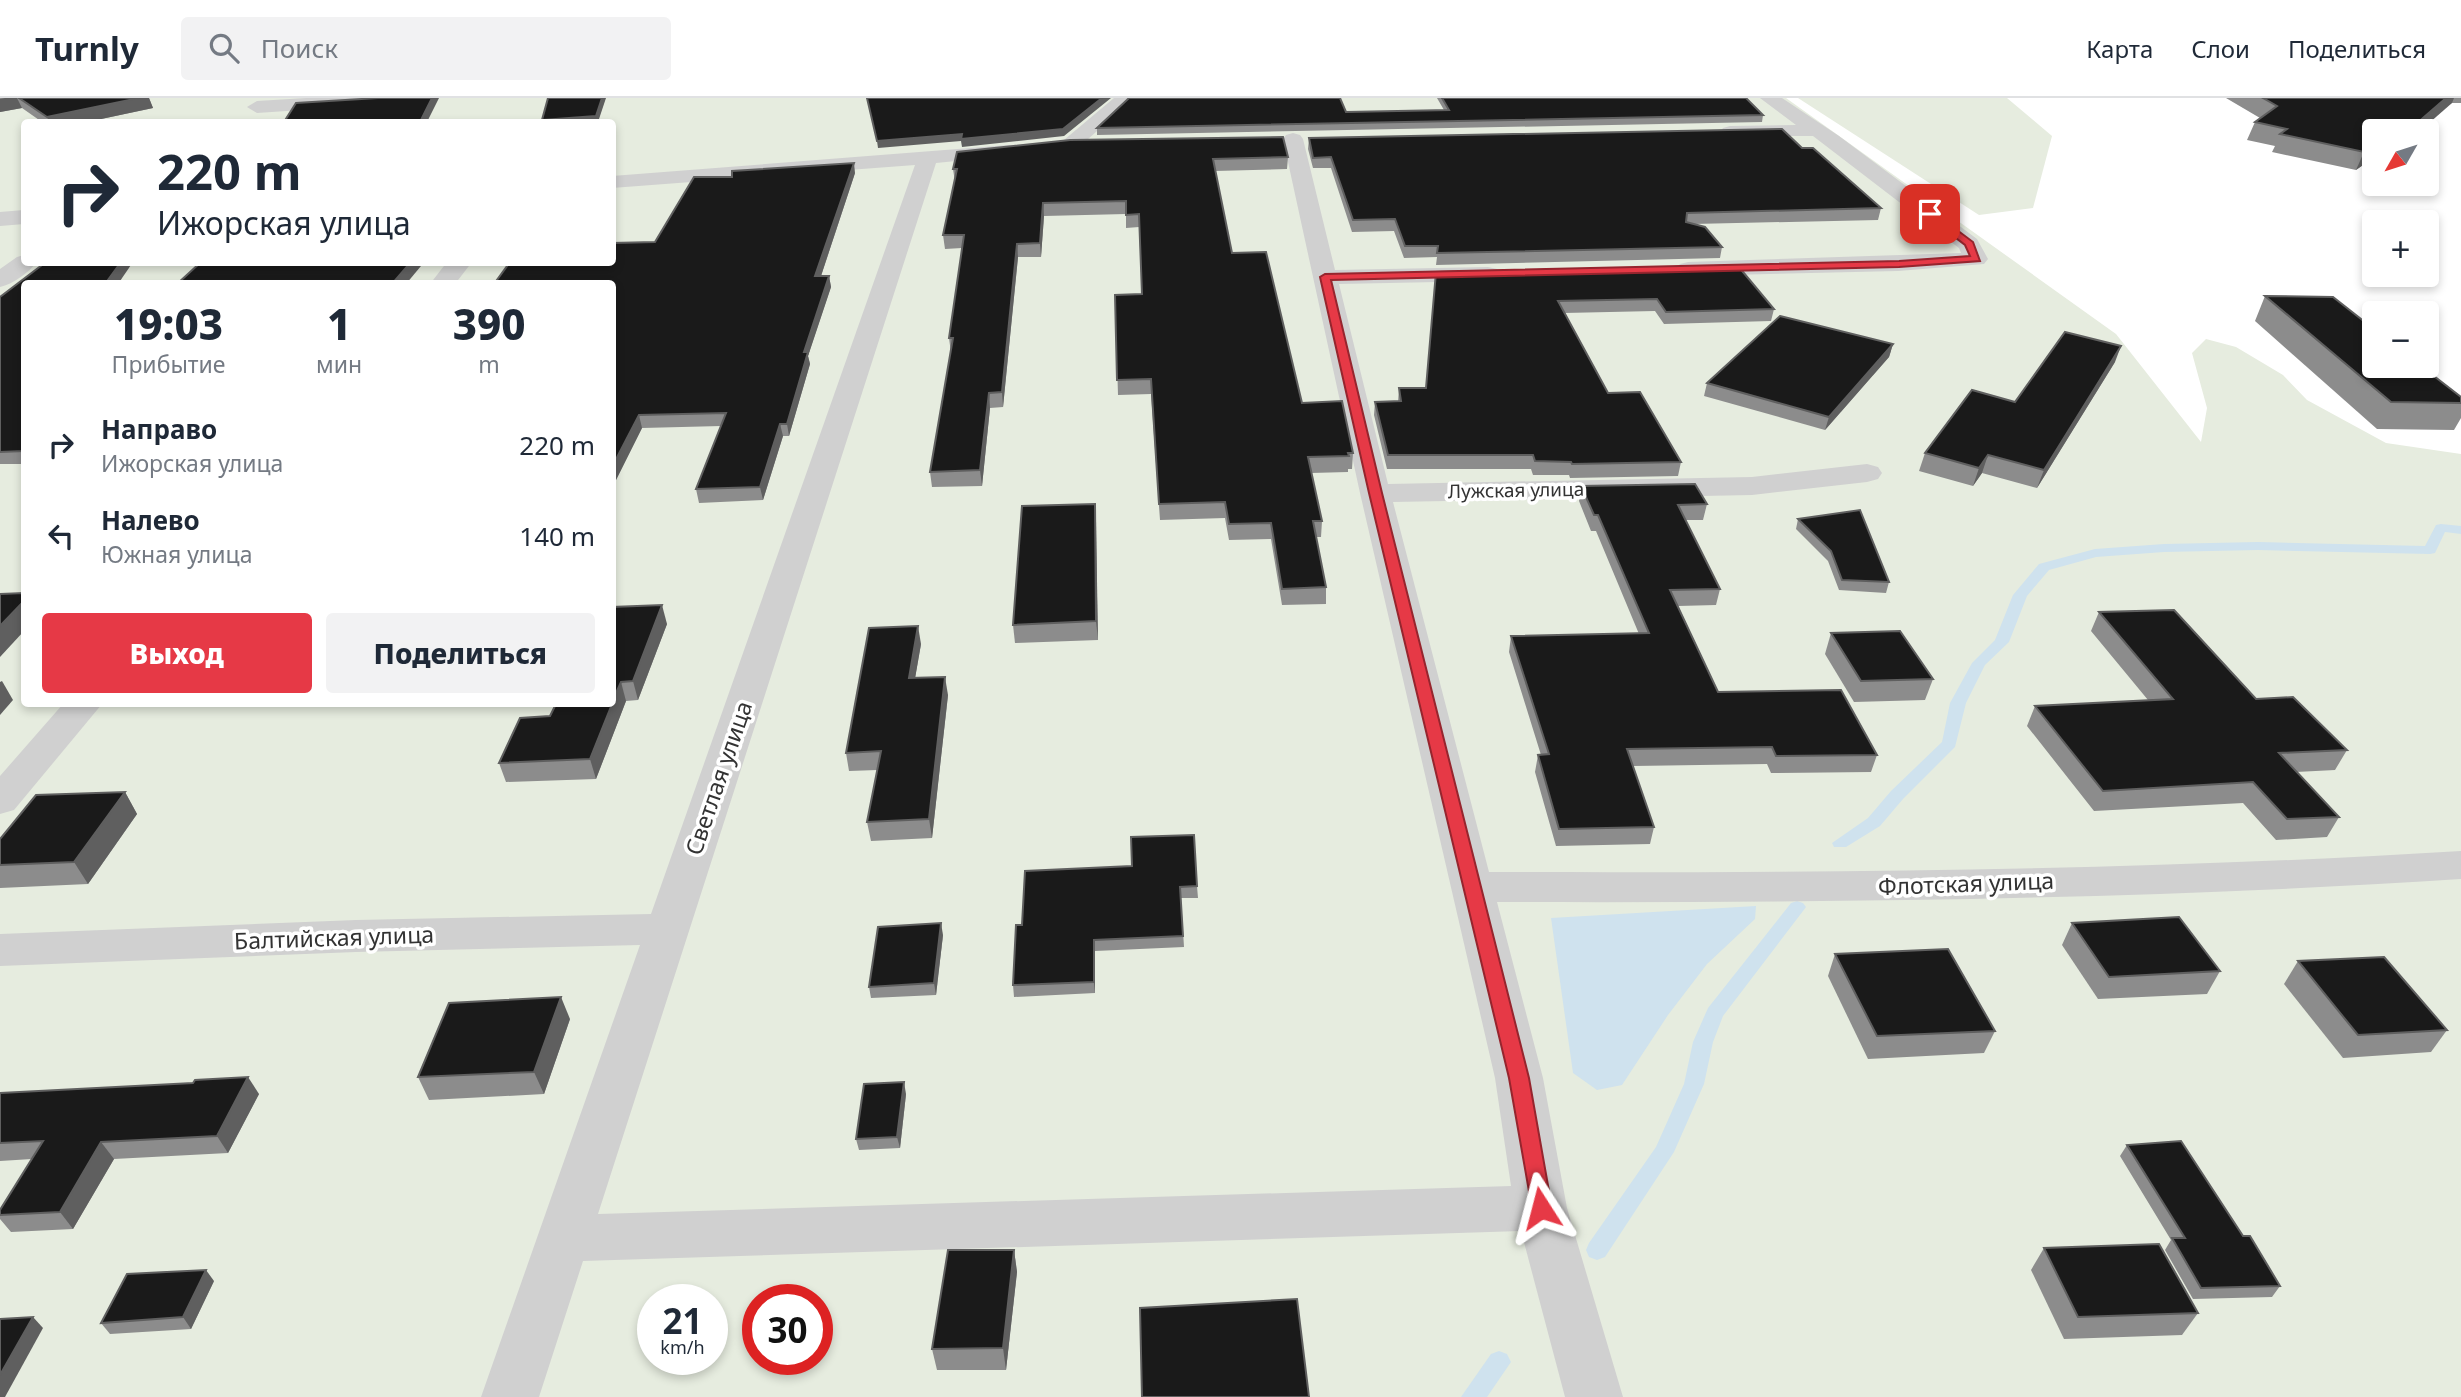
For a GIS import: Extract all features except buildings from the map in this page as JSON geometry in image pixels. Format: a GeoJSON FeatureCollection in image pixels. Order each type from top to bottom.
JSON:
{"type":"FeatureCollection","features":[{"type":"Feature","properties":{"kind":"street"},"geometry":{"type":"LineString","coordinates":[[255,107],[390,98]]}},
{"type":"Feature","properties":{"kind":"street"},"geometry":{"type":"LineString","coordinates":[[1071,144],[1125,98]]}},
{"type":"Feature","properties":{"kind":"street"},"geometry":{"type":"LineString","coordinates":[[1661,270],[1899,264],[1976,258],[1969,244],[1769,98]]}},
{"type":"Feature","properties":{"kind":"street"},"geometry":{"type":"LineString","coordinates":[[1706,132],[1816,130]]}},
{"type":"Feature","properties":{"kind":"street"},"geometry":{"type":"LineString","coordinates":[[1293,139],[1375,493],[1519,1078],[1541,1208],[1594,1397]]}},
{"type":"Feature","properties":{"kind":"street"},"geometry":{"type":"LineString","coordinates":[[616,182],[927,159],[1071,144],[1099,144]]}},
{"type":"Feature","properties":{"kind":"street","name":"Светлая улица"},"geometry":{"type":"LineString","coordinates":[[510,1397],[927,159]]}},
{"type":"Feature","properties":{"kind":"street"},"geometry":{"type":"LineString","coordinates":[[0,219],[21,217]]}},
{"type":"Feature","properties":{"kind":"street"},"geometry":{"type":"LineString","coordinates":[[0,280],[21,265]]}},
{"type":"Feature","properties":{"kind":"street"},"geometry":{"type":"LineString","coordinates":[[445,280],[457,266]]}},
{"type":"Feature","properties":{"kind":"street"},"geometry":{"type":"LineString","coordinates":[[1325,277],[1507,273]]}},
{"type":"Feature","properties":{"kind":"street","name":"Лужская улица"},"geometry":{"type":"LineString","coordinates":[[1375,493],[1752,486],[1867,473]]}},
{"type":"Feature","properties":{"kind":"street"},"geometry":{"type":"LineString","coordinates":[[0,800],[80,707]]}},
{"type":"Feature","properties":{"kind":"street","name":"Флотская улица"},"geometry":{"type":"LineString","coordinates":[[1471,887],[1832,888],[2346,874],[2461,865]]}},
{"type":"Feature","properties":{"kind":"street","name":"Балтийская улица"},"geometry":{"type":"LineString","coordinates":[[0,950],[356,936],[668,929]]}},
{"type":"Feature","properties":{"kind":"street"},"geometry":{"type":"LineString","coordinates":[[563,1238],[1541,1208]]}},
{"type":"Feature","properties":{"kind":"shaded area"},"geometry":{"type":"Polygon","coordinates":[[[0,98],[1786,98],[2116,334],[2201,442],[2207,408],[2192,353],[2206,339],[2236,347],[2283,375],[2307,400],[2386,443],[2461,454],[2461,1397],[0,1397],[0,98]]]}},
{"type":"Feature","properties":{"kind":"shaded area"},"geometry":{"type":"Polygon","coordinates":[[[1798,98],[2007,98],[2052,136],[2033,208],[1979,215],[1798,98]]]}},
{"type":"Feature","properties":{"kind":"water"},"geometry":{"type":"Polygon","coordinates":[[[1756,906],[1755,919],[1707,964],[1668,1015],[1622,1085],[1597,1090],[1573,1073],[1551,918],[1756,906]]]}},
{"type":"Feature","properties":{"kind":"waterway"},"geometry":{"type":"LineString","coordinates":[[1840,843],[1874,822],[1897,795],[1949,744],[1958,703],[1979,663],[2002,642],[2020,595],[2044,567],[2095,553],[2164,548],[2258,546],[2430,550],[2441,528],[2461,530]]}},
{"type":"Feature","properties":{"kind":"waterway"},"geometry":{"type":"LineString","coordinates":[[1597,1250],[1664,1152],[1694,1084],[1703,1042],[1715,1013],[1797,907]]}},
{"type":"Feature","properties":{"kind":"waterway"},"geometry":{"type":"LineString","coordinates":[[1473,1397],[1499,1362]]}},
{"type":"Feature","properties":{"kind":"route"},"geometry":{"type":"LineString","coordinates":[[1541,1208],[1519,1078],[1375,493],[1325,277],[1899,264],[1976,258],[1969,244],[1930,214]]}}]}
